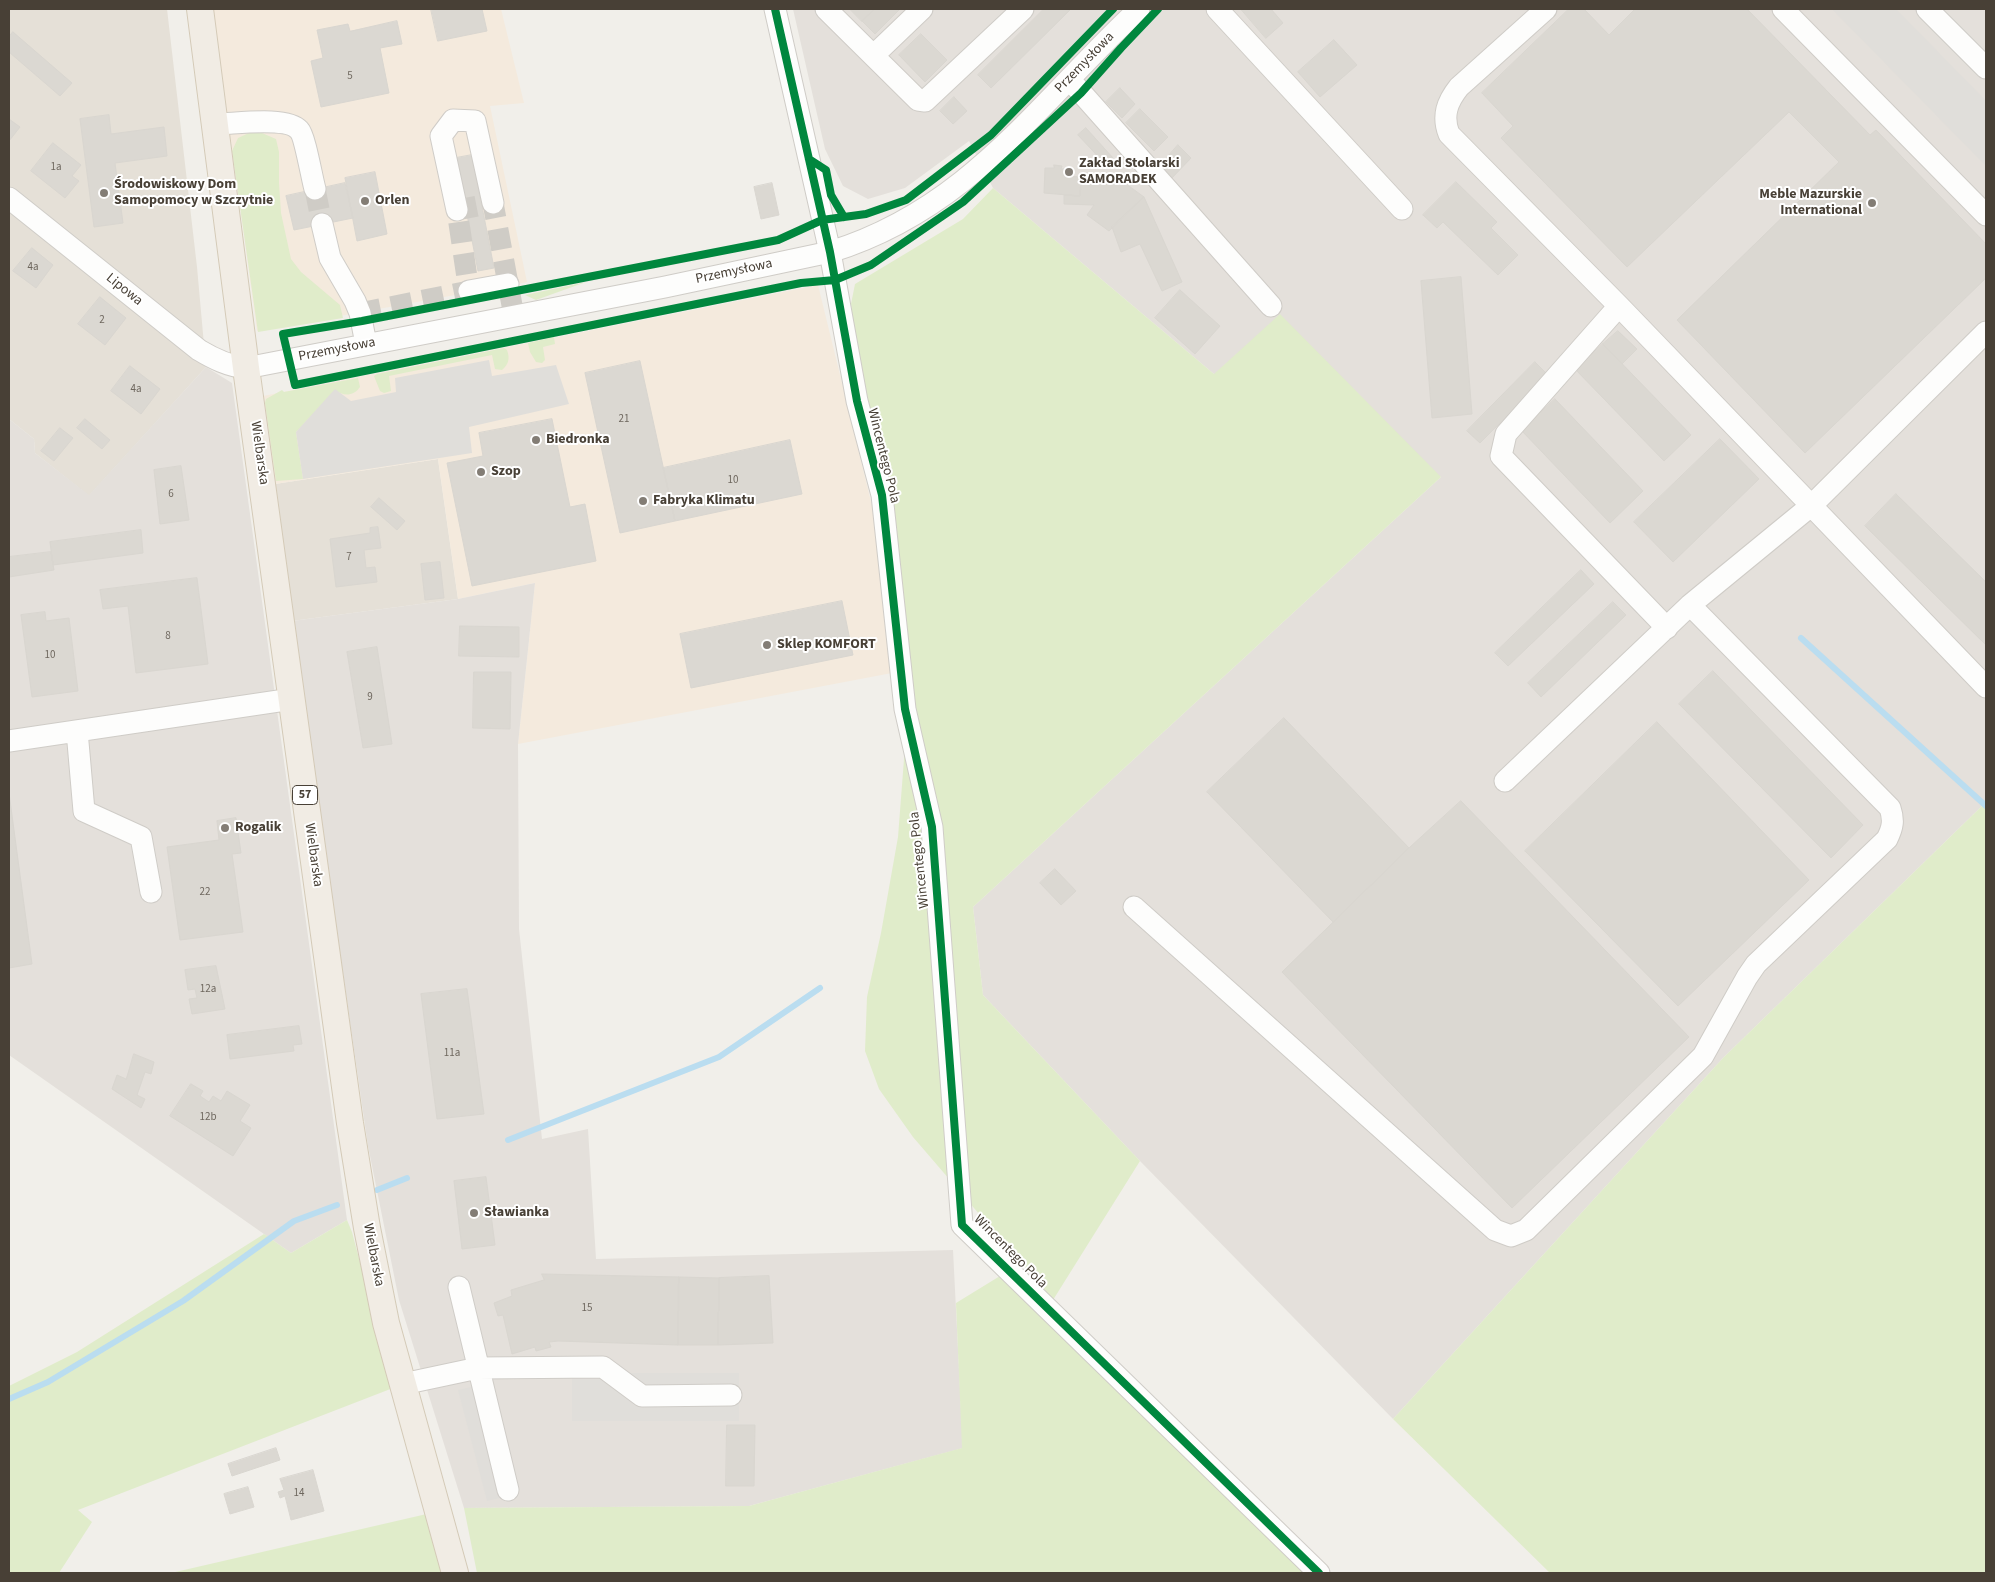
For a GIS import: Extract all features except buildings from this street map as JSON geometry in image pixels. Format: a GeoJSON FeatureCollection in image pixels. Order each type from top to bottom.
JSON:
{"type":"FeatureCollection","features":[{"type":"Feature","properties":{"kind":"main road","name":"Wielbarska"},"geometry":{"type":"LineString","coordinates":[[200,9],[246,368],[350,1123],[367,1228],[386,1322],[455,1573]]}},
{"type":"Feature","properties":{"kind":"street","name":"Wincentego Pola"},"geometry":{"type":"LineString","coordinates":[[775,9],[830,252],[857,402],[882,495],[906,709],[932,827],[962,1225],[1319,1573]]}},
{"type":"Feature","properties":{"kind":"street"},"geometry":{"type":"LineString","coordinates":[[826,9],[918,100],[925,101],[1023,9]]}},
{"type":"Feature","properties":{"kind":"street"},"geometry":{"type":"LineString","coordinates":[[874,56],[922,9]]}},
{"type":"Feature","properties":{"kind":"street"},"geometry":{"type":"LineString","coordinates":[[1216,9],[1402,209]]}},
{"type":"Feature","properties":{"kind":"street"},"geometry":{"type":"LineString","coordinates":[[1546,9],[1459,87],[1451,97],[1445,112],[1445,123],[1449,134],[1619,306],[1986,687]]}},
{"type":"Feature","properties":{"kind":"street"},"geometry":{"type":"LineString","coordinates":[[1782,9],[1986,215]]}},
{"type":"Feature","properties":{"kind":"street"},"geometry":{"type":"LineString","coordinates":[[1927,9],[1986,68]]}},
{"type":"Feature","properties":{"kind":"street","name":"Przemysłowa"},"geometry":{"type":"LineString","coordinates":[[246,368],[627,294],[830,252],[856,244],[878,235],[941,199],[997,153],[1070,80],[1125,13]]}},
{"type":"Feature","properties":{"kind":"street"},"geometry":{"type":"LineString","coordinates":[[1070,80],[1271,306]]}},
{"type":"Feature","properties":{"kind":"street"},"geometry":{"type":"LineString","coordinates":[[457,210],[441,136],[453,120],[475,121],[493,203]]}},
{"type":"Feature","properties":{"kind":"street"},"geometry":{"type":"LineString","coordinates":[[216,124],[269,122],[292,125],[300,131],[315,190]]}},
{"type":"Feature","properties":{"kind":"street","name":"Lipowa"},"geometry":{"type":"LineString","coordinates":[[9,198],[199,350],[215,360],[246,368]]}},
{"type":"Feature","properties":{"kind":"street"},"geometry":{"type":"LineString","coordinates":[[322,224],[330,258],[360,313],[366,344]]}},
{"type":"Feature","properties":{"kind":"street"},"geometry":{"type":"LineString","coordinates":[[469,291],[508,284]]}},
{"type":"Feature","properties":{"kind":"street"},"geometry":{"type":"LineString","coordinates":[[1619,306],[1506,434],[1501,456],[1667,628]]}},
{"type":"Feature","properties":{"kind":"street"},"geometry":{"type":"LineString","coordinates":[[1505,781],[1690,605],[1812,505],[1986,332]]}},
{"type":"Feature","properties":{"kind":"street"},"geometry":{"type":"LineString","coordinates":[[1134,907],[1495,1230],[1511,1236],[1526,1230],[1703,1056],[1756,964],[1887,840],[1892,829],[1894,819],[1890,808],[1690,605]]}},
{"type":"Feature","properties":{"kind":"street"},"geometry":{"type":"LineString","coordinates":[[9,741],[292,699]]}},
{"type":"Feature","properties":{"kind":"street"},"geometry":{"type":"LineString","coordinates":[[77,731],[84,811],[141,838],[151,892]]}},
{"type":"Feature","properties":{"kind":"street"},"geometry":{"type":"LineString","coordinates":[[459,1287],[508,1490]]}},
{"type":"Feature","properties":{"kind":"street"},"geometry":{"type":"LineString","coordinates":[[403,1384],[478,1368],[603,1367],[642,1396],[731,1395]]}},
{"type":"Feature","properties":{"kind":"shaded area"},"geometry":{"type":"Polygon","coordinates":[[[9,9],[167,9],[197,267],[206,367],[89,496],[35,453],[34,439],[9,419],[9,9]]]}},
{"type":"Feature","properties":{"kind":"shaded area"},"geometry":{"type":"Polygon","coordinates":[[[213,9],[501,9],[524,103],[490,106],[527,282],[257,331],[213,9]]]}},
{"type":"Feature","properties":{"kind":"shaded area"},"geometry":{"type":"Polygon","coordinates":[[[793,9],[1986,9],[1986,802],[1723,1058],[1393,1419],[1140,1161],[983,995],[973,907],[1441,477],[1214,374],[993,188],[969,141],[905,188],[868,199],[843,186],[825,149],[793,9]]]}},
{"type":"Feature","properties":{"kind":"shaded area"},"geometry":{"type":"Polygon","coordinates":[[[1832,9],[1896,9],[1986,101],[1986,166],[1832,9]]]}},
{"type":"Feature","properties":{"kind":"shaded area"},"geometry":{"type":"Polygon","coordinates":[[[818,285],[874,514],[892,673],[518,744],[535,583],[458,599],[438,459],[275,484],[263,396],[818,285]]]}},
{"type":"Feature","properties":{"kind":"shaded area"},"geometry":{"type":"Polygon","coordinates":[[[489,360],[492,376],[556,365],[569,404],[469,427],[472,453],[303,479],[296,432],[335,389],[351,401],[396,392],[395,378],[489,360]]]}},
{"type":"Feature","properties":{"kind":"shaded area"},"geometry":{"type":"Polygon","coordinates":[[[206,367],[232,383],[347,1220],[291,1253],[9,1055],[9,419],[34,439],[35,453],[89,495],[206,367]]]}},
{"type":"Feature","properties":{"kind":"shaded area"},"geometry":{"type":"Polygon","coordinates":[[[438,459],[458,599],[292,621],[275,484],[438,459]]]}},
{"type":"Feature","properties":{"kind":"shaded area"},"geometry":{"type":"Polygon","coordinates":[[[535,583],[518,744],[519,929],[542,1139],[588,1129],[596,1259],[953,1250],[963,1448],[749,1506],[464,1508],[399,1300],[368,1146],[292,621],[458,599],[535,583]]]}},
{"type":"Feature","properties":{"kind":"shaded area"},"geometry":{"type":"Polygon","coordinates":[[[572,1373],[739,1373],[739,1421],[572,1421],[572,1373]]]}},
{"type":"Feature","properties":{"kind":"shaded area"},"geometry":{"type":"Polygon","coordinates":[[[488,1383],[517,1494],[487,1501],[458,1390],[488,1383]]]}},
{"type":"Feature","properties":{"kind":"green space"},"geometry":{"type":"Polygon","coordinates":[[[249,133],[262,133],[276,139],[279,152],[281,213],[291,259],[301,272],[340,305],[343,318],[258,332],[232,151],[238,138],[249,133]]]}},
{"type":"Feature","properties":{"kind":"green space"},"geometry":{"type":"Polygon","coordinates":[[[993,188],[1214,374],[1280,314],[1441,477],[973,907],[983,995],[1140,1161],[1053,1300],[913,1137],[879,1089],[865,1051],[867,997],[881,933],[898,837],[904,759],[907,636],[863,405],[851,304],[855,284],[963,219],[993,188]]]}},
{"type":"Feature","properties":{"kind":"green space"},"geometry":{"type":"Polygon","coordinates":[[[586,282],[536,300],[525,295],[586,282]]]}},
{"type":"Feature","properties":{"kind":"green space"},"geometry":{"type":"Polygon","coordinates":[[[554,337],[555,344],[543,347],[545,360],[542,363],[536,362],[530,352],[528,343],[554,337]]]}},
{"type":"Feature","properties":{"kind":"green space"},"geometry":{"type":"Polygon","coordinates":[[[504,348],[507,350],[509,358],[502,370],[495,369],[492,355],[389,376],[391,391],[384,393],[380,391],[374,376],[377,374],[504,348]]]}},
{"type":"Feature","properties":{"kind":"green space"},"geometry":{"type":"Polygon","coordinates":[[[358,378],[360,387],[354,393],[341,393],[335,390],[296,432],[303,479],[276,481],[266,399],[282,390],[284,392],[358,378]]]}},
{"type":"Feature","properties":{"kind":"green space"},"geometry":{"type":"Polygon","coordinates":[[[1986,802],[1986,1573],[1550,1573],[1393,1419],[1723,1058],[1986,802]]]}},
{"type":"Feature","properties":{"kind":"green space"},"geometry":{"type":"Polygon","coordinates":[[[347,1220],[352,1232],[393,1388],[78,1510],[92,1522],[59,1573],[9,1573],[9,1386],[77,1352],[264,1234],[291,1253],[347,1220]]]}},
{"type":"Feature","properties":{"kind":"green space"},"geometry":{"type":"Polygon","coordinates":[[[1000,1276],[1309,1573],[477,1573],[464,1508],[749,1506],[962,1448],[956,1303],[1000,1276]]]}},
{"type":"Feature","properties":{"kind":"green space"},"geometry":{"type":"Polygon","coordinates":[[[431,1513],[441,1573],[171,1573],[431,1513]]]}},
{"type":"Feature","properties":{"kind":"waterway"},"geometry":{"type":"LineString","coordinates":[[1801,638],[1986,806]]}},
{"type":"Feature","properties":{"kind":"waterway"},"geometry":{"type":"LineString","coordinates":[[508,1140],[719,1057],[820,988]]}},
{"type":"Feature","properties":{"kind":"waterway"},"geometry":{"type":"LineString","coordinates":[[377,1190],[407,1178]]}},
{"type":"Feature","properties":{"kind":"waterway"},"geometry":{"type":"LineString","coordinates":[[9,1399],[48,1382],[183,1301],[294,1221],[337,1205]]}},
{"type":"Feature","properties":{"kind":"tunnel"},"geometry":{"type":"LineString","coordinates":[[315,189],[322,224]]}},
{"type":"Feature","properties":{"kind":"tunnel"},"geometry":{"type":"LineString","coordinates":[[360,313],[469,291],[457,210],[493,203],[514,316]]}},
{"type":"Feature","properties":{"kind":"cycle path"},"geometry":{"type":"LineString","coordinates":[[775,9],[830,252],[857,401],[882,495],[905,709],[932,827],[962,1225],[1319,1573]]}},
{"type":"Feature","properties":{"kind":"cycle path"},"geometry":{"type":"LineString","coordinates":[[1113,9],[991,135],[906,200],[866,214],[822,220],[778,240],[362,321],[283,334],[295,385],[801,283],[835,280],[871,265],[963,202],[1081,93],[1158,9]]}},
{"type":"Feature","properties":{"kind":"cycle path"},"geometry":{"type":"LineString","coordinates":[[809,159],[826,170],[831,195],[844,217]]}},
{"type":"Feature","properties":{"kind":"place","name":"Zakład Stolarski SAMORADEK"},"geometry":{"type":"Point","coordinates":[1069,172]}},
{"type":"Feature","properties":{"kind":"place","name":"Środowiskowy Dom Samopomocy w Szczytnie"},"geometry":{"type":"Point","coordinates":[104,193]}},
{"type":"Feature","properties":{"kind":"place","name":"Orlen"},"geometry":{"type":"Point","coordinates":[365,201]}},
{"type":"Feature","properties":{"kind":"place","name":"Meble Mazurskie International"},"geometry":{"type":"Point","coordinates":[1872,203]}},
{"type":"Feature","properties":{"kind":"place","name":"Biedronka"},"geometry":{"type":"Point","coordinates":[536,440]}},
{"type":"Feature","properties":{"kind":"place","name":"Szop"},"geometry":{"type":"Point","coordinates":[481,472]}},
{"type":"Feature","properties":{"kind":"place","name":"Fabryka Klimatu"},"geometry":{"type":"Point","coordinates":[643,501]}},
{"type":"Feature","properties":{"kind":"place","name":"Sklep KOMFORT"},"geometry":{"type":"Point","coordinates":[767,645]}},
{"type":"Feature","properties":{"kind":"place","name":"Rogalik"},"geometry":{"type":"Point","coordinates":[225,828]}},
{"type":"Feature","properties":{"kind":"place","name":"Sławianka"},"geometry":{"type":"Point","coordinates":[474,1213]}}]}
